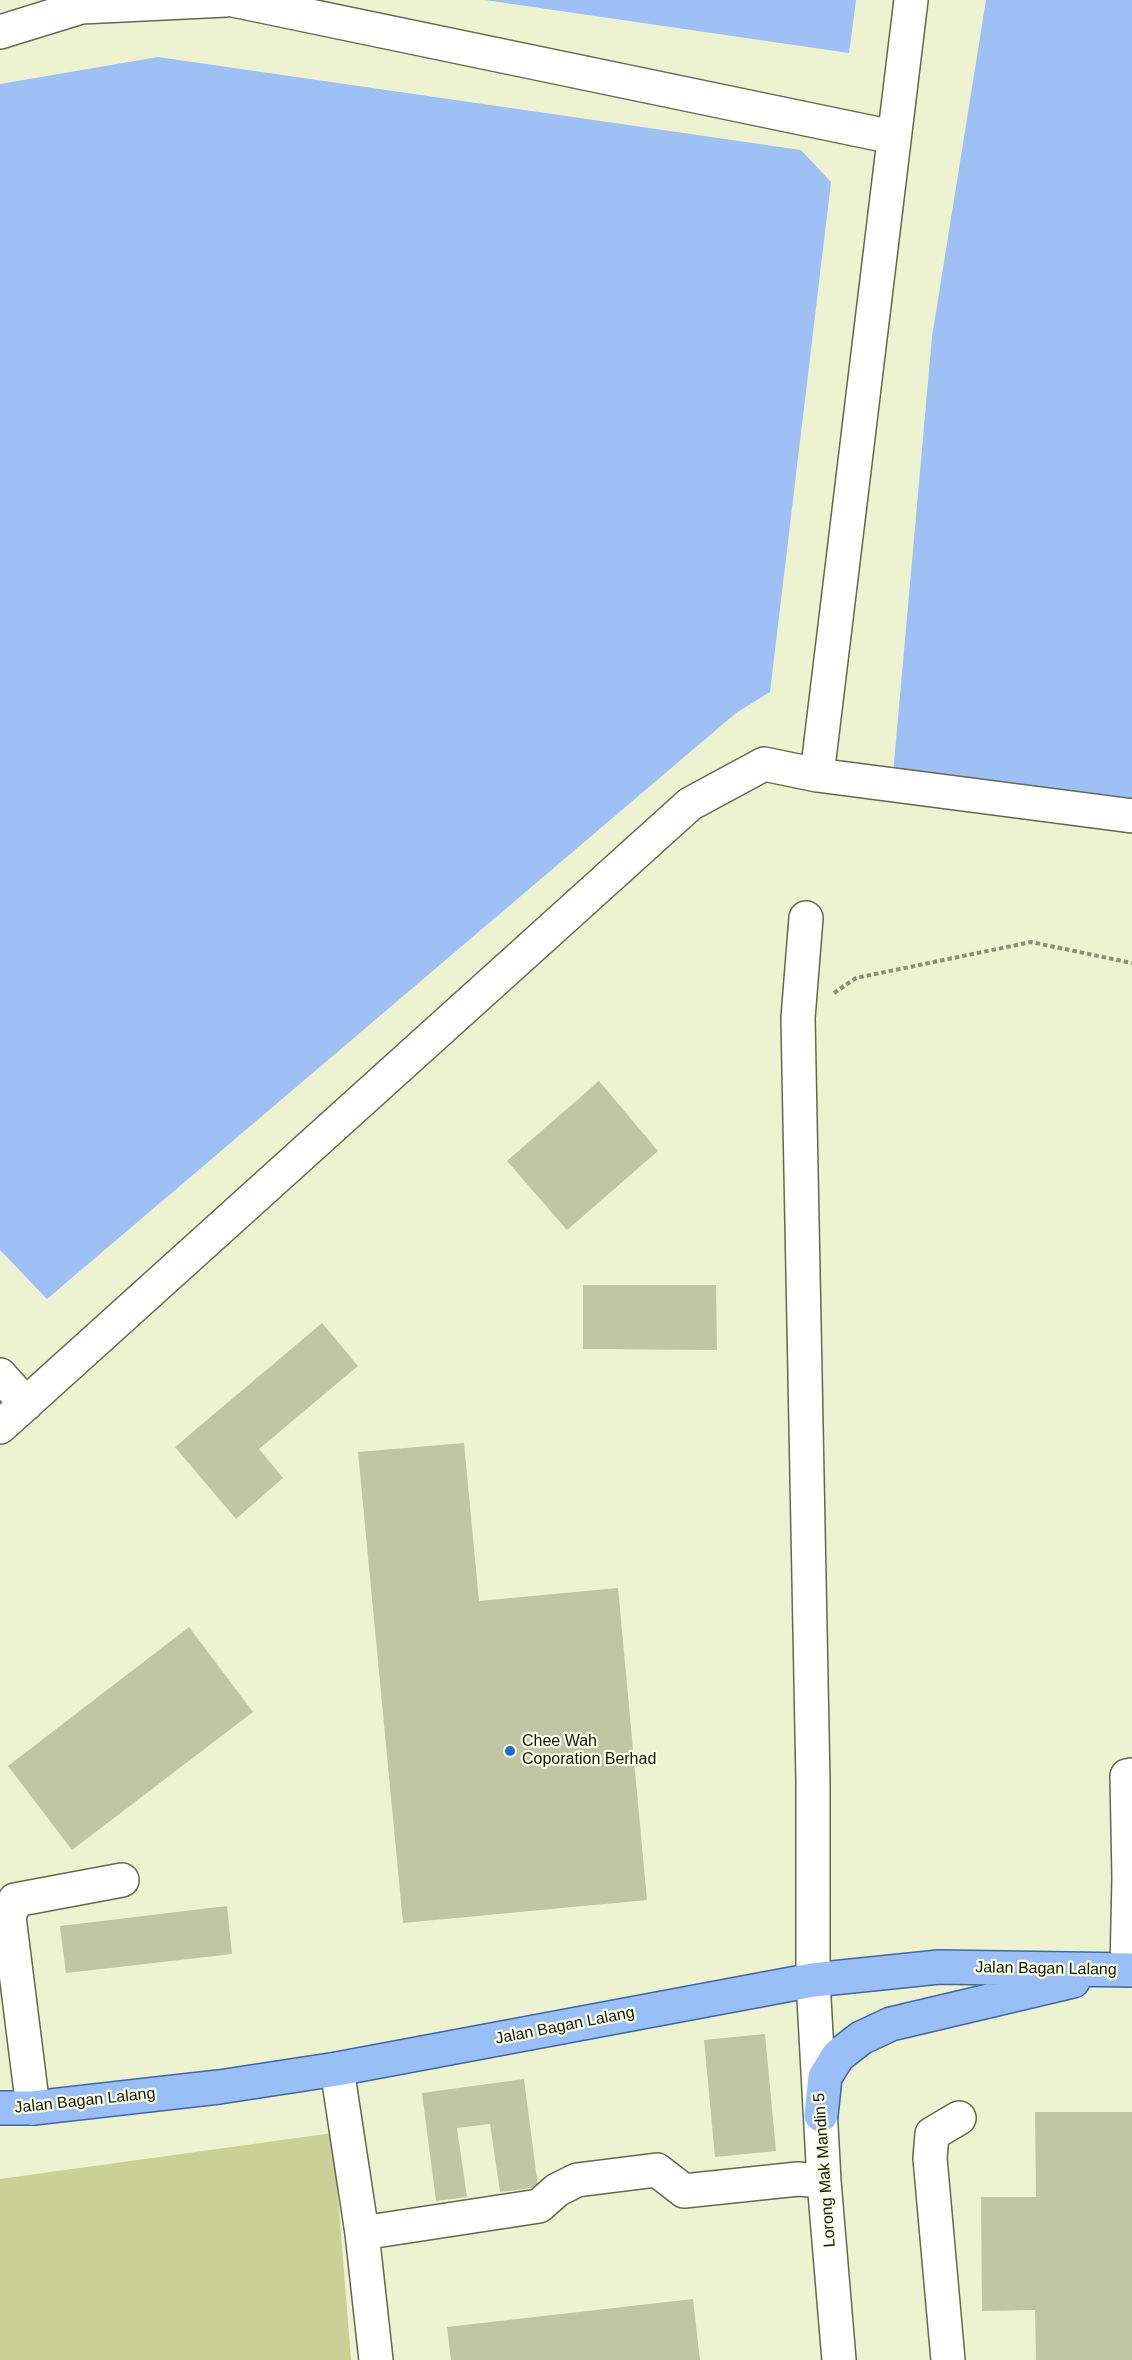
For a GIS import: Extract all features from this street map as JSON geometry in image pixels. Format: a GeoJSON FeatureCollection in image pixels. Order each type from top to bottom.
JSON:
{"type":"FeatureCollection","features":[{"type":"Feature","properties":{"kind":"main road","name":"Jalan Bagan Lalang"},"geometry":{"type":"LineString","coordinates":[[0,2108],[33,2108],[219,2087],[337,2069],[813,1980],[939,1967],[1127,1970]]}},
{"type":"Feature","properties":{"kind":"main road"},"geometry":{"type":"LineString","coordinates":[[821,2115],[825,2077],[838,2056],[861,2038],[891,2024],[1127,1970]]}},
{"type":"Feature","properties":{"kind":"street"},"geometry":{"type":"LineString","coordinates":[[0,32],[81,7],[226,0]]}},
{"type":"Feature","properties":{"kind":"street"},"geometry":{"type":"LineString","coordinates":[[233,0],[893,137]]}},
{"type":"Feature","properties":{"kind":"street"},"geometry":{"type":"LineString","coordinates":[[817,775],[911,0]]}},
{"type":"Feature","properties":{"kind":"street"},"geometry":{"type":"LineString","coordinates":[[0,1427],[690,804],[764,764],[817,775],[1132,816]]}},
{"type":"Feature","properties":{"kind":"street","name":"Lorong Mak Mandin 5"},"geometry":{"type":"LineString","coordinates":[[806,918],[798,1018],[813,1782],[813,1980],[824,2181],[839,2360]]}},
{"type":"Feature","properties":{"kind":"street"},"geometry":{"type":"LineString","coordinates":[[0,1375],[26,1404]]}},
{"type":"Feature","properties":{"kind":"street"},"geometry":{"type":"LineString","coordinates":[[1127,1970],[1129,1878],[1127,1776],[1132,1775]]}},
{"type":"Feature","properties":{"kind":"street"},"geometry":{"type":"LineString","coordinates":[[33,2108],[9,1917],[15,1900],[122,1880]]}},
{"type":"Feature","properties":{"kind":"street"},"geometry":{"type":"LineString","coordinates":[[337,2069],[363,2233],[376,2360]]}},
{"type":"Feature","properties":{"kind":"street"},"geometry":{"type":"LineString","coordinates":[[948,2360],[930,2158],[932,2134],[958,2118]]}},
{"type":"Feature","properties":{"kind":"street"},"geometry":{"type":"LineString","coordinates":[[363,2233],[539,2206],[557,2190],[577,2180],[657,2170],[684,2191],[798,2179],[824,2181]]}},
{"type":"Feature","properties":{"kind":"path"},"geometry":{"type":"LineString","coordinates":[[798,1018],[856,978],[1031,942],[1132,963]]}},
{"type":"Feature","properties":{"kind":"green space"},"geometry":{"type":"Polygon","coordinates":[[[333,2133],[351,2360],[0,2360],[0,2179],[333,2133]]]}},
{"type":"Feature","properties":{"kind":"water"},"geometry":{"type":"Polygon","coordinates":[[[485,0],[856,0],[849,53],[485,0]]]}},
{"type":"Feature","properties":{"kind":"water"},"geometry":{"type":"Polygon","coordinates":[[[986,0],[1132,0],[1132,802],[893,774],[932,337],[986,0]]]}},
{"type":"Feature","properties":{"kind":"water"},"geometry":{"type":"Polygon","coordinates":[[[158,57],[801,150],[831,182],[770,692],[736,713],[47,1299],[0,1250],[0,84],[158,57]]]}},
{"type":"Feature","properties":{"kind":"building"},"geometry":{"type":"Polygon","coordinates":[[[599,1081],[658,1151],[567,1230],[507,1161],[599,1081]]]}},
{"type":"Feature","properties":{"kind":"building"},"geometry":{"type":"Polygon","coordinates":[[[583,1285],[716,1285],[717,1350],[583,1349],[583,1285]]]}},
{"type":"Feature","properties":{"kind":"building"},"geometry":{"type":"Polygon","coordinates":[[[322,1323],[358,1366],[259,1449],[283,1478],[236,1519],[175,1447],[322,1323]]]}},
{"type":"Feature","properties":{"kind":"building","name":"Chee Wah Coporation Berhad"},"geometry":{"type":"Polygon","coordinates":[[[464,1443],[479,1601],[618,1588],[647,1900],[403,1923],[358,1452],[464,1443]]]}},
{"type":"Feature","properties":{"kind":"building"},"geometry":{"type":"Polygon","coordinates":[[[189,1627],[253,1712],[72,1850],[8,1766],[189,1627]]]}},
{"type":"Feature","properties":{"kind":"building"},"geometry":{"type":"Polygon","coordinates":[[[227,1906],[232,1954],[66,1973],[60,1926],[227,1906]]]}},
{"type":"Feature","properties":{"kind":"building"},"geometry":{"type":"Polygon","coordinates":[[[765,2034],[776,2151],[715,2157],[704,2040],[765,2034]]]}},
{"type":"Feature","properties":{"kind":"building"},"geometry":{"type":"Polygon","coordinates":[[[524,2079],[538,2187],[500,2192],[490,2124],[457,2128],[467,2197],[436,2201],[422,2093],[524,2079]]]}},
{"type":"Feature","properties":{"kind":"building"},"geometry":{"type":"Polygon","coordinates":[[[1035,2112],[1132,2112],[1132,2360],[1036,2360],[1035,2310],[982,2311],[981,2197],[1036,2197],[1035,2112]]]}},
{"type":"Feature","properties":{"kind":"building"},"geometry":{"type":"Polygon","coordinates":[[[693,2299],[700,2360],[451,2360],[447,2327],[693,2299]]]}},
{"type":"Feature","properties":{"kind":"place","name":"Chee Wah Coporation Berhad"},"geometry":{"type":"Point","coordinates":[510,1751]}}]}
